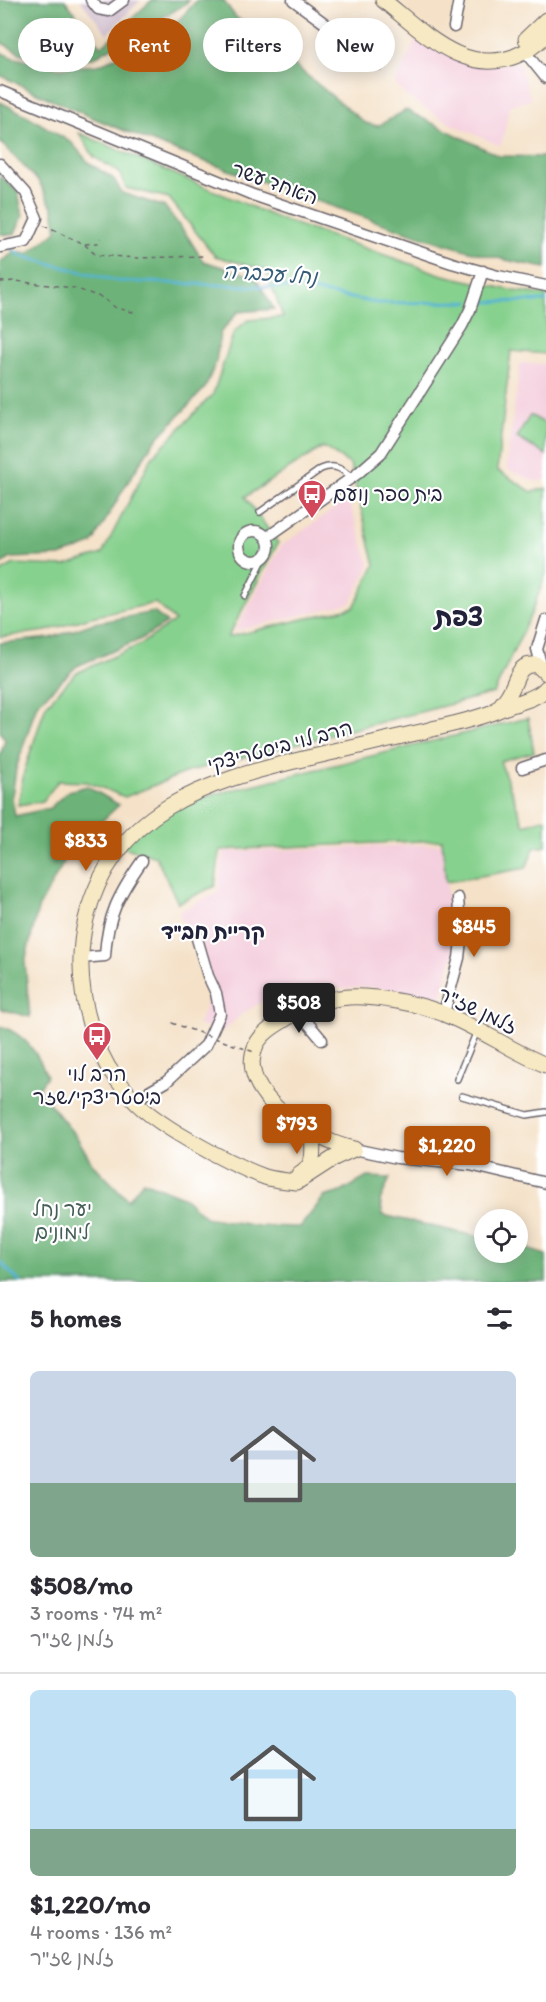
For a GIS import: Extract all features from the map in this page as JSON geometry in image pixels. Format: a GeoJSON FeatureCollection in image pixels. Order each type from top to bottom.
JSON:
{"type":"FeatureCollection","features":[{"type":"Feature","properties":{"kind":"street"},"geometry":{"type":"LineString","coordinates":[[91,0],[98,9],[109,11],[124,0]]}},
{"type":"Feature","properties":{"kind":"street"},"geometry":{"type":"LineString","coordinates":[[293,0],[317,18]]}},
{"type":"Feature","properties":{"kind":"street"},"geometry":{"type":"LineString","coordinates":[[383,0],[416,29],[457,55],[471,60],[495,62],[525,52],[546,35]]}},
{"type":"Feature","properties":{"kind":"street"},"geometry":{"type":"LineString","coordinates":[[454,27],[459,0]]}},
{"type":"Feature","properties":{"kind":"street"},"geometry":{"type":"LineString","coordinates":[[403,16],[469,52],[505,50],[531,36],[546,20]]}},
{"type":"Feature","properties":{"kind":"street"},"geometry":{"type":"LineString","coordinates":[[525,52],[546,78]]}},
{"type":"Feature","properties":{"kind":"street","name":"האחד עשר"},"geometry":{"type":"LineString","coordinates":[[0,91],[253,195],[483,272],[546,286]]}},
{"type":"Feature","properties":{"kind":"street"},"geometry":{"type":"LineString","coordinates":[[0,164],[26,194],[37,218],[26,242],[0,247]]}},
{"type":"Feature","properties":{"kind":"street"},"geometry":{"type":"LineString","coordinates":[[266,538],[352,478],[369,464],[391,439],[462,326],[483,272]]}},
{"type":"Feature","properties":{"kind":"street"},"geometry":{"type":"LineString","coordinates":[[249,532],[258,532],[266,538],[267,552],[260,560],[246,559],[240,551],[241,539],[249,532]]}},
{"type":"Feature","properties":{"kind":"street"},"geometry":{"type":"LineString","coordinates":[[544,671],[537,649],[546,620]]}},
{"type":"Feature","properties":{"kind":"street"},"geometry":{"type":"LineString","coordinates":[[540,693],[521,693],[516,685],[519,672],[542,632]]}},
{"type":"Feature","properties":{"kind":"street"},"geometry":{"type":"LineString","coordinates":[[519,672],[531,664],[544,671]]}},
{"type":"Feature","properties":{"kind":"street","name":"הרב לוי ביסטריצקי"},"geometry":{"type":"LineString","coordinates":[[485,716],[495,710],[507,697],[519,672]]}},
{"type":"Feature","properties":{"kind":"street","name":"הרב לוי ביסטריצקי"},"geometry":{"type":"LineString","coordinates":[[288,1181],[268,1178],[249,1170],[177,1133],[133,1101],[109,1068],[93,1034],[85,1000],[81,958],[81,940],[94,891],[119,850],[137,829],[164,809],[196,791],[244,773],[485,716],[540,693]]}},
{"type":"Feature","properties":{"kind":"street"},"geometry":{"type":"LineString","coordinates":[[522,768],[546,760]]}},
{"type":"Feature","properties":{"kind":"street"},"geometry":{"type":"LineString","coordinates":[[81,958],[105,956],[106,930],[122,890],[142,861]]}},
{"type":"Feature","properties":{"kind":"street"},"geometry":{"type":"LineString","coordinates":[[444,1013],[459,958],[461,940],[458,898]]}},
{"type":"Feature","properties":{"kind":"street"},"geometry":{"type":"LineString","coordinates":[[133,1101],[166,1082],[206,1045],[220,1014],[216,993],[208,976],[196,935]]}},
{"type":"Feature","properties":{"kind":"street","name":"זלמן שז\"ר"},"geometry":{"type":"LineString","coordinates":[[254,1052],[266,1032],[298,1011],[342,997],[365,997],[400,1002],[444,1013],[523,1056],[546,1065]]}},
{"type":"Feature","properties":{"kind":"street"},"geometry":{"type":"LineString","coordinates":[[298,1011],[322,1040]]}},
{"type":"Feature","properties":{"kind":"street"},"geometry":{"type":"LineString","coordinates":[[254,1052],[252,1070],[257,1085],[270,1101],[312,1133],[339,1146],[397,1158],[470,1165],[546,1183]]}},
{"type":"Feature","properties":{"kind":"street"},"geometry":{"type":"LineString","coordinates":[[288,1181],[307,1170],[311,1164],[314,1156],[312,1133]]}},
{"type":"Feature","properties":{"kind":"street"},"geometry":{"type":"LineString","coordinates":[[288,1181],[297,1182],[334,1158],[354,1149]]}},
{"type":"Feature","properties":{"kind":"lane"},"geometry":{"type":"LineString","coordinates":[[260,512],[321,469],[331,465],[342,469],[352,478]]}},
{"type":"Feature","properties":{"kind":"lane"},"geometry":{"type":"LineString","coordinates":[[245,596],[267,552]]}},
{"type":"Feature","properties":{"kind":"lane"},"geometry":{"type":"LineString","coordinates":[[457,1079],[477,1030]]}},
{"type":"Feature","properties":{"kind":"lane"},"geometry":{"type":"LineString","coordinates":[[462,1096],[527,1115],[546,1112]]}},
{"type":"Feature","properties":{"kind":"path"},"geometry":{"type":"LineString","coordinates":[[34,222],[84,244],[96,255],[137,258],[205,256]]}},
{"type":"Feature","properties":{"kind":"path"},"geometry":{"type":"LineString","coordinates":[[84,244],[98,243],[100,238]]}},
{"type":"Feature","properties":{"kind":"path"},"geometry":{"type":"LineString","coordinates":[[0,282],[15,281],[74,288],[103,298],[116,308],[137,313]]}},
{"type":"Feature","properties":{"kind":"path"},"geometry":{"type":"LineString","coordinates":[[172,1023],[254,1052]]}},
{"type":"Feature","properties":{"kind":"shaded area"},"geometry":{"type":"Polygon","coordinates":[[[80,0],[141,0],[123,18],[107,18],[107,34],[80,0]]]}},
{"type":"Feature","properties":{"kind":"shaded area"},"geometry":{"type":"Polygon","coordinates":[[[419,35],[500,65],[519,62],[531,100],[510,105],[501,146],[451,124],[407,97],[394,83],[419,35]]]}},
{"type":"Feature","properties":{"kind":"shaded area"},"geometry":{"type":"Polygon","coordinates":[[[520,363],[546,364],[546,479],[543,481],[534,481],[506,469],[520,363]]]}},
{"type":"Feature","properties":{"kind":"shaded area"},"geometry":{"type":"Polygon","coordinates":[[[348,499],[370,565],[351,603],[235,631],[281,546],[348,499]]]}},
{"type":"Feature","properties":{"kind":"shaded area"},"geometry":{"type":"Polygon","coordinates":[[[442,844],[454,952],[439,1004],[407,993],[370,987],[300,990],[265,1000],[242,1014],[222,1032],[197,1025],[204,1012],[209,985],[205,968],[178,912],[218,892],[224,852],[442,844]]]}},
{"type":"Feature","properties":{"kind":"green space"},"geometry":{"type":"Polygon","coordinates":[[[0,0],[65,0],[79,18],[18,18],[18,52],[0,42],[0,0]]]}},
{"type":"Feature","properties":{"kind":"green space"},"geometry":{"type":"Polygon","coordinates":[[[152,0],[189,0],[162,18],[132,18],[152,0]]]}},
{"type":"Feature","properties":{"kind":"green space"},"geometry":{"type":"Polygon","coordinates":[[[197,0],[223,0],[237,18],[203,18],[203,72],[303,72],[365,123],[378,126],[406,110],[499,156],[546,157],[546,268],[487,256],[428,239],[234,172],[77,111],[0,75],[0,52],[18,59],[18,72],[95,72],[95,65],[107,61],[107,72],[191,72],[191,18],[181,18],[197,0]]]}},
{"type":"Feature","properties":{"kind":"green space"},"geometry":{"type":"Polygon","coordinates":[[[95,39],[101,47],[107,41],[107,50],[95,57],[95,39]]]}},
{"type":"Feature","properties":{"kind":"green space"},"geometry":{"type":"Polygon","coordinates":[[[0,102],[72,143],[89,163],[114,179],[122,193],[165,207],[203,261],[255,277],[274,309],[238,312],[220,333],[216,362],[205,388],[153,443],[92,544],[60,556],[11,558],[0,565],[0,262],[15,252],[29,253],[57,231],[53,209],[39,182],[0,142],[0,102]]]}},
{"type":"Feature","properties":{"kind":"green space"},"geometry":{"type":"Polygon","coordinates":[[[79,133],[280,219],[443,275],[515,291],[546,295],[546,354],[511,351],[497,470],[532,492],[546,488],[546,574],[531,614],[494,693],[190,771],[125,797],[87,782],[58,781],[43,801],[18,805],[24,772],[46,705],[76,673],[139,645],[175,621],[155,603],[91,617],[46,631],[0,637],[0,572],[14,564],[64,566],[102,554],[152,457],[213,394],[234,332],[248,320],[283,317],[266,270],[215,256],[169,198],[126,188],[119,172],[94,157],[79,133]],[[323,447],[245,497],[278,543],[228,637],[354,607],[375,565],[350,464],[323,447]]]}},
{"type":"Feature","properties":{"kind":"green space"},"geometry":{"type":"Polygon","coordinates":[[[0,176],[18,192],[23,216],[14,235],[0,234],[0,176]]]}},
{"type":"Feature","properties":{"kind":"green space"},"geometry":{"type":"Polygon","coordinates":[[[530,415],[546,424],[546,455],[517,438],[530,415]]]}},
{"type":"Feature","properties":{"kind":"green space"},"geometry":{"type":"Polygon","coordinates":[[[154,612],[167,623],[139,640],[77,666],[37,704],[16,769],[12,797],[15,816],[50,808],[68,791],[87,786],[119,805],[70,851],[38,909],[25,962],[30,1017],[0,1009],[0,756],[5,740],[0,731],[0,643],[51,638],[94,623],[154,612]]]}},
{"type":"Feature","properties":{"kind":"green space"},"geometry":{"type":"Polygon","coordinates":[[[528,718],[534,752],[500,761],[524,825],[546,818],[546,846],[534,848],[526,868],[446,882],[442,840],[220,850],[215,886],[178,903],[156,857],[116,845],[182,802],[528,718]]]}},
{"type":"Feature","properties":{"kind":"green space","name":"יער נחל לימונים"},"geometry":{"type":"Polygon","coordinates":[[[0,1026],[9,1029],[29,1045],[47,1076],[38,1089],[78,1139],[92,1163],[128,1200],[143,1181],[185,1198],[205,1217],[258,1226],[300,1227],[324,1197],[341,1192],[367,1177],[390,1178],[380,1201],[383,1215],[474,1236],[474,1263],[528,1263],[528,1249],[546,1255],[546,1282],[0,1282],[0,1026]]]}},
{"type":"Feature","properties":{"kind":"waterway","name":"נחל עכברה"},"geometry":{"type":"LineString","coordinates":[[12,249],[21,256],[117,281],[297,288],[378,303],[469,302]]}},
{"type":"Feature","properties":{"kind":"waterway","name":"נחל עכברה"},"geometry":{"type":"LineString","coordinates":[[476,302],[546,301]]}},
{"type":"Feature","properties":{"kind":"waterway"},"geometry":{"type":"LineString","coordinates":[[0,1262],[20,1282]]}},
{"type":"Feature","properties":{"kind":"place","name":"בית ספר נועם"},"geometry":{"type":"Point","coordinates":[312,520]}},
{"type":"Feature","properties":{"kind":"place","name":"הרב לוי ביסטריצקי/שזר"},"geometry":{"type":"Point","coordinates":[97,1062]}},
{"type":"Feature","properties":{"kind":"district","name":"צפת"},"geometry":{"type":"Point","coordinates":[459,617]}},
{"type":"Feature","properties":{"kind":"district","name":"קריית חב\"ד"},"geometry":{"type":"Point","coordinates":[213,932]}}]}
